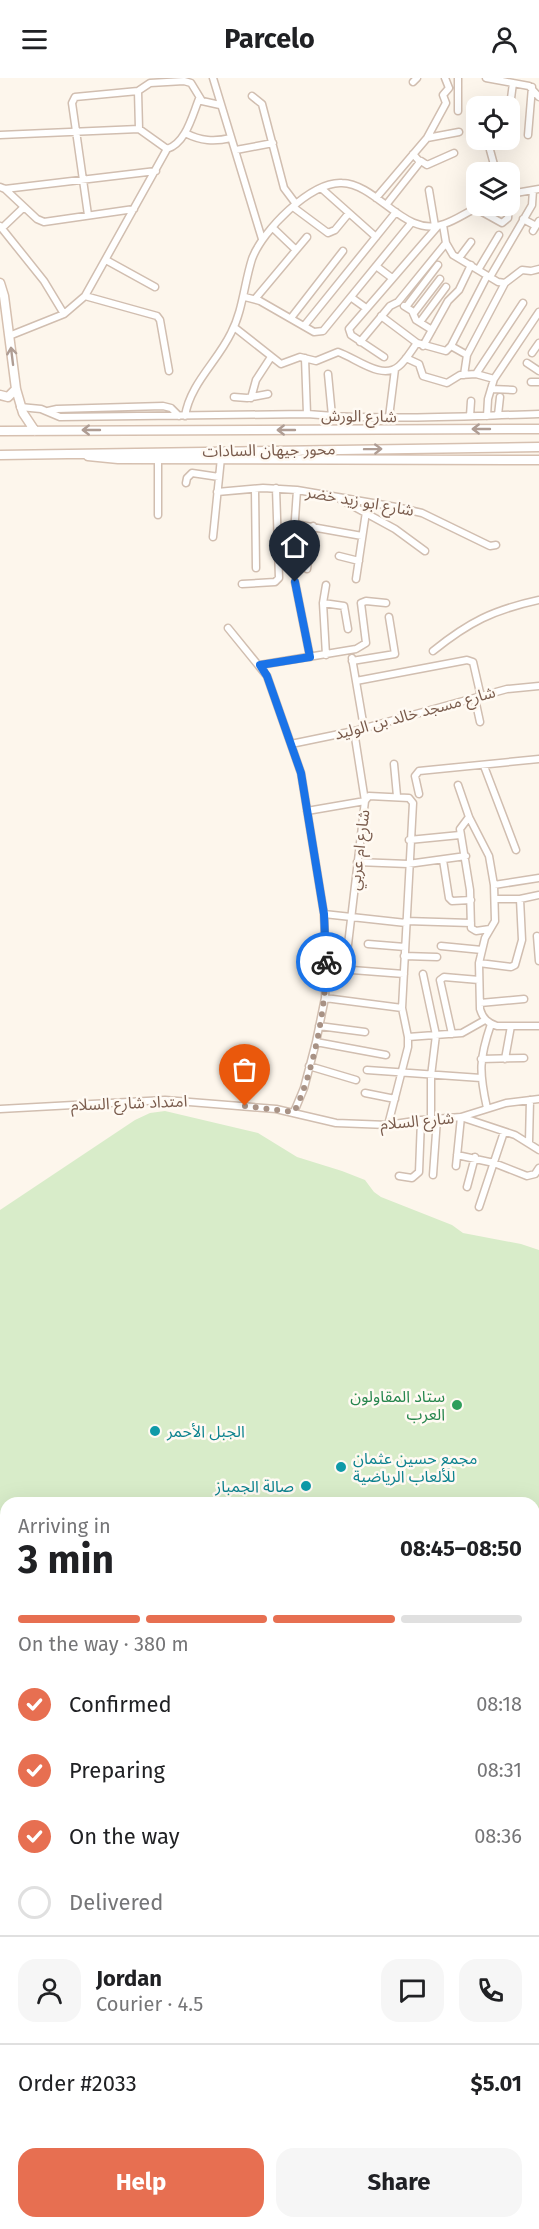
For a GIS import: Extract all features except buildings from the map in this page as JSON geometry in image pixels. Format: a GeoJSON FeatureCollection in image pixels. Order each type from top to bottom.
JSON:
{"type":"FeatureCollection","features":[{"type":"Feature","properties":{"kind":"main road"},"geometry":{"type":"LineString","coordinates":[[0,283],[4,296],[20,407],[26,420],[35,430]]}},
{"type":"Feature","properties":{"kind":"main road"},"geometry":{"type":"LineString","coordinates":[[0,394],[8,397],[16,389]]}},
{"type":"Feature","properties":{"kind":"main road","name":"محور جيهان السادات"},"geometry":{"type":"LineString","coordinates":[[0,431],[539,429]]}},
{"type":"Feature","properties":{"kind":"main road","name":"محور جيهان السادات"},"geometry":{"type":"LineString","coordinates":[[0,454],[539,447]]}},
{"type":"Feature","properties":{"kind":"main road"},"geometry":{"type":"LineString","coordinates":[[73,453],[100,458],[158,459],[539,460]]}},
{"type":"Feature","properties":{"kind":"street"},"geometry":{"type":"LineString","coordinates":[[213,78],[262,239]]}},
{"type":"Feature","properties":{"kind":"street"},"geometry":{"type":"LineString","coordinates":[[376,198],[427,138],[446,104],[443,93],[449,88],[445,78]]}},
{"type":"Feature","properties":{"kind":"street"},"geometry":{"type":"LineString","coordinates":[[458,78],[458,111]]}},
{"type":"Feature","properties":{"kind":"street"},"geometry":{"type":"LineString","coordinates":[[486,78],[519,82],[532,87],[539,97]]}},
{"type":"Feature","properties":{"kind":"street"},"geometry":{"type":"LineString","coordinates":[[88,215],[75,131],[72,103],[75,97],[138,91],[150,83],[184,81],[191,83],[199,99],[205,103],[220,105]]}},
{"type":"Feature","properties":{"kind":"street"},"geometry":{"type":"LineString","coordinates":[[528,135],[532,87]]}},
{"type":"Feature","properties":{"kind":"street"},"geometry":{"type":"LineString","coordinates":[[138,91],[139,129]]}},
{"type":"Feature","properties":{"kind":"street"},"geometry":{"type":"LineString","coordinates":[[252,96],[262,104],[284,188],[294,206],[328,233],[335,230],[349,213]]}},
{"type":"Feature","properties":{"kind":"street"},"geometry":{"type":"LineString","coordinates":[[9,336],[64,314],[85,296],[167,149],[178,143],[185,133],[199,99]]}},
{"type":"Feature","properties":{"kind":"street"},"geometry":{"type":"LineString","coordinates":[[0,135],[139,129],[167,149]]}},
{"type":"Feature","properties":{"kind":"street"},"geometry":{"type":"LineString","coordinates":[[427,138],[459,132]]}},
{"type":"Feature","properties":{"kind":"street"},"geometry":{"type":"LineString","coordinates":[[185,133],[203,140],[231,138]]}},
{"type":"Feature","properties":{"kind":"street"},"geometry":{"type":"LineString","coordinates":[[236,150],[273,143]]}},
{"type":"Feature","properties":{"kind":"street"},"geometry":{"type":"LineString","coordinates":[[490,150],[493,162]]}},
{"type":"Feature","properties":{"kind":"street"},"geometry":{"type":"LineString","coordinates":[[413,154],[427,165],[454,153]]}},
{"type":"Feature","properties":{"kind":"street"},"geometry":{"type":"LineString","coordinates":[[386,205],[420,161]]}},
{"type":"Feature","properties":{"kind":"street"},"geometry":{"type":"LineString","coordinates":[[2,188],[156,171]]}},
{"type":"Feature","properties":{"kind":"street"},"geometry":{"type":"LineString","coordinates":[[182,416],[192,394],[234,327],[245,297],[253,258],[262,239],[294,206],[321,188],[336,183],[345,183],[376,198],[412,222],[439,226]]}},
{"type":"Feature","properties":{"kind":"street"},"geometry":{"type":"LineString","coordinates":[[2,188],[37,219],[44,222],[134,209]]}},
{"type":"Feature","properties":{"kind":"street"},"geometry":{"type":"LineString","coordinates":[[321,188],[376,237]]}},
{"type":"Feature","properties":{"kind":"street"},"geometry":{"type":"LineString","coordinates":[[429,190],[439,226],[453,255],[488,277],[505,283]]}},
{"type":"Feature","properties":{"kind":"street"},"geometry":{"type":"LineString","coordinates":[[381,316],[420,345],[444,351],[452,346],[488,277],[524,219],[536,190],[520,194]]}},
{"type":"Feature","properties":{"kind":"street"},"geometry":{"type":"LineString","coordinates":[[24,207],[1,227],[44,281],[64,314]]}},
{"type":"Feature","properties":{"kind":"street"},"geometry":{"type":"LineString","coordinates":[[304,327],[396,212]]}},
{"type":"Feature","properties":{"kind":"street"},"geometry":{"type":"LineString","coordinates":[[384,357],[349,332],[366,308],[439,226],[466,213]]}},
{"type":"Feature","properties":{"kind":"street"},"geometry":{"type":"LineString","coordinates":[[492,216],[502,223],[507,216]]}},
{"type":"Feature","properties":{"kind":"street"},"geometry":{"type":"LineString","coordinates":[[524,219],[536,226]]}},
{"type":"Feature","properties":{"kind":"street"},"geometry":{"type":"LineString","coordinates":[[245,297],[255,299],[314,332],[323,331],[412,222]]}},
{"type":"Feature","properties":{"kind":"street"},"geometry":{"type":"LineString","coordinates":[[273,228],[296,250]]}},
{"type":"Feature","properties":{"kind":"street"},"geometry":{"type":"LineString","coordinates":[[478,270],[499,235]]}},
{"type":"Feature","properties":{"kind":"street"},"geometry":{"type":"LineString","coordinates":[[255,299],[307,237]]}},
{"type":"Feature","properties":{"kind":"street"},"geometry":{"type":"LineString","coordinates":[[459,258],[471,242]]}},
{"type":"Feature","properties":{"kind":"street"},"geometry":{"type":"LineString","coordinates":[[360,342],[390,306],[398,302],[446,243]]}},
{"type":"Feature","properties":{"kind":"street"},"geometry":{"type":"LineString","coordinates":[[291,318],[342,251]]}},
{"type":"Feature","properties":{"kind":"street"},"geometry":{"type":"LineString","coordinates":[[106,260],[155,287]]}},
{"type":"Feature","properties":{"kind":"street"},"geometry":{"type":"LineString","coordinates":[[406,307],[438,265]]}},
{"type":"Feature","properties":{"kind":"street"},"geometry":{"type":"LineString","coordinates":[[376,266],[392,278]]}},
{"type":"Feature","properties":{"kind":"street"},"geometry":{"type":"LineString","coordinates":[[388,417],[395,369],[432,330],[450,298],[459,290],[471,266]]}},
{"type":"Feature","properties":{"kind":"street"},"geometry":{"type":"LineString","coordinates":[[464,375],[467,355],[505,283],[522,270],[531,271],[539,268]]}},
{"type":"Feature","properties":{"kind":"street"},"geometry":{"type":"LineString","coordinates":[[414,313],[440,279]]}},
{"type":"Feature","properties":{"kind":"street"},"geometry":{"type":"LineString","coordinates":[[420,322],[446,287]]}},
{"type":"Feature","properties":{"kind":"street"},"geometry":{"type":"LineString","coordinates":[[85,296],[158,316],[169,371]]}},
{"type":"Feature","properties":{"kind":"street"},"geometry":{"type":"LineString","coordinates":[[352,298],[366,308]]}},
{"type":"Feature","properties":{"kind":"street"},"geometry":{"type":"LineString","coordinates":[[398,302],[432,330]]}},
{"type":"Feature","properties":{"kind":"street"},"geometry":{"type":"LineString","coordinates":[[477,374],[523,303]]}},
{"type":"Feature","properties":{"kind":"street"},"geometry":{"type":"LineString","coordinates":[[487,416],[490,389],[494,379],[539,312]]}},
{"type":"Feature","properties":{"kind":"street"},"geometry":{"type":"LineString","coordinates":[[234,327],[277,362],[285,364],[298,357],[316,361],[338,352],[380,371],[395,369]]}},
{"type":"Feature","properties":{"kind":"street"},"geometry":{"type":"LineString","coordinates":[[532,353],[539,343]]}},
{"type":"Feature","properties":{"kind":"street"},"geometry":{"type":"LineString","coordinates":[[452,346],[467,355]]}},
{"type":"Feature","properties":{"kind":"street"},"geometry":{"type":"LineString","coordinates":[[251,398],[256,380],[272,357]]}},
{"type":"Feature","properties":{"kind":"street"},"geometry":{"type":"LineString","coordinates":[[305,358],[307,414]]}},
{"type":"Feature","properties":{"kind":"street"},"geometry":{"type":"LineString","coordinates":[[406,358],[419,364],[421,373],[426,377],[447,382],[457,376],[477,374],[494,379]]}},
{"type":"Feature","properties":{"kind":"street"},"geometry":{"type":"LineString","coordinates":[[527,363],[539,371]]}},
{"type":"Feature","properties":{"kind":"street"},"geometry":{"type":"LineString","coordinates":[[328,374],[332,416]]}},
{"type":"Feature","properties":{"kind":"street"},"geometry":{"type":"LineString","coordinates":[[531,382],[539,382]]}},
{"type":"Feature","properties":{"kind":"street"},"geometry":{"type":"LineString","coordinates":[[490,389],[513,390]]}},
{"type":"Feature","properties":{"kind":"street"},"geometry":{"type":"LineString","coordinates":[[234,397],[251,398],[268,394]]}},
{"type":"Feature","properties":{"kind":"street"},"geometry":{"type":"LineString","coordinates":[[498,416],[500,397]]}},
{"type":"Feature","properties":{"kind":"street"},"geometry":{"type":"LineString","coordinates":[[470,416],[471,401]]}},
{"type":"Feature","properties":{"kind":"street","name":"شارع الورش"},"geometry":{"type":"LineString","coordinates":[[20,407],[35,407],[48,411],[163,406],[171,408],[182,416],[307,414],[388,417],[539,414]]}},
{"type":"Feature","properties":{"kind":"street"},"geometry":{"type":"LineString","coordinates":[[213,537],[221,458]]}},
{"type":"Feature","properties":{"kind":"street"},"geometry":{"type":"LineString","coordinates":[[158,459],[158,515]]}},
{"type":"Feature","properties":{"kind":"street"},"geometry":{"type":"LineString","coordinates":[[186,483],[192,473],[219,477]]}},
{"type":"Feature","properties":{"kind":"street"},"geometry":{"type":"LineString","coordinates":[[242,584],[275,582],[279,578],[276,488]]}},
{"type":"Feature","properties":{"kind":"street","name":"شارع ابو زيد خضر"},"geometry":{"type":"LineString","coordinates":[[217,492],[276,488],[335,496],[422,513],[490,546],[496,545]]}},
{"type":"Feature","properties":{"kind":"street"},"geometry":{"type":"LineString","coordinates":[[255,489],[256,568]]}},
{"type":"Feature","properties":{"kind":"street"},"geometry":{"type":"LineString","coordinates":[[292,563],[297,490]]}},
{"type":"Feature","properties":{"kind":"street"},"geometry":{"type":"LineString","coordinates":[[335,496],[395,529],[425,551]]}},
{"type":"Feature","properties":{"kind":"street"},"geometry":{"type":"LineString","coordinates":[[356,579],[366,512]]}},
{"type":"Feature","properties":{"kind":"street"},"geometry":{"type":"LineString","coordinates":[[295,524],[362,536]]}},
{"type":"Feature","properties":{"kind":"street"},"geometry":{"type":"LineString","coordinates":[[307,568],[313,526]]}},
{"type":"Feature","properties":{"kind":"street"},"geometry":{"type":"LineString","coordinates":[[339,556],[359,561]]}},
{"type":"Feature","properties":{"kind":"street"},"geometry":{"type":"LineString","coordinates":[[295,582],[310,657]]}},
{"type":"Feature","properties":{"kind":"street"},"geometry":{"type":"LineString","coordinates":[[326,585],[322,603],[326,655]]}},
{"type":"Feature","properties":{"kind":"street"},"geometry":{"type":"LineString","coordinates":[[433,651],[464,626],[488,614],[539,600]]}},
{"type":"Feature","properties":{"kind":"street"},"geometry":{"type":"LineString","coordinates":[[260,665],[351,651],[364,645],[366,643],[361,603],[366,601],[386,603]]}},
{"type":"Feature","properties":{"kind":"street"},"geometry":{"type":"LineString","coordinates":[[322,603],[344,606],[348,629]]}},
{"type":"Feature","properties":{"kind":"street"},"geometry":{"type":"LineString","coordinates":[[352,661],[395,654],[389,617]]}},
{"type":"Feature","properties":{"kind":"street"},"geometry":{"type":"LineString","coordinates":[[228,628],[267,676],[301,773],[324,914],[327,968],[325,998],[316,1042],[294,1112]]}},
{"type":"Feature","properties":{"kind":"street"},"geometry":{"type":"LineString","coordinates":[[351,651],[364,728]]}},
{"type":"Feature","properties":{"kind":"street"},"geometry":{"type":"LineString","coordinates":[[356,681],[467,660],[473,663],[480,722]]}},
{"type":"Feature","properties":{"kind":"street","name":"شارع مسجد خالد بن الوليد"},"geometry":{"type":"LineString","coordinates":[[291,744],[354,731],[519,686],[539,686]]}},
{"type":"Feature","properties":{"kind":"street","name":"شارع ام عربي"},"geometry":{"type":"LineString","coordinates":[[345,970],[365,801],[354,731]]}},
{"type":"Feature","properties":{"kind":"street"},"geometry":{"type":"LineString","coordinates":[[419,794],[416,776],[419,771],[539,759]]}},
{"type":"Feature","properties":{"kind":"street"},"geometry":{"type":"LineString","coordinates":[[394,764],[397,796]]}},
{"type":"Feature","properties":{"kind":"street"},"geometry":{"type":"LineString","coordinates":[[484,766],[516,850]]}},
{"type":"Feature","properties":{"kind":"street"},"geometry":{"type":"LineString","coordinates":[[458,785],[469,818],[489,856],[494,885],[495,921],[482,950],[479,963],[480,1003],[482,1015],[488,1022]]}},
{"type":"Feature","properties":{"kind":"street"},"geometry":{"type":"LineString","coordinates":[[307,811],[365,801],[369,796],[397,796],[412,800],[402,1008],[408,1047],[388,1125]]}},
{"type":"Feature","properties":{"kind":"street"},"geometry":{"type":"LineString","coordinates":[[469,818],[462,824],[460,835],[466,856],[471,923],[473,930],[490,930]]}},
{"type":"Feature","properties":{"kind":"street"},"geometry":{"type":"LineString","coordinates":[[409,840],[460,835]]}},
{"type":"Feature","properties":{"kind":"street"},"geometry":{"type":"LineString","coordinates":[[357,862],[408,864],[466,856]]}},
{"type":"Feature","properties":{"kind":"street"},"geometry":{"type":"LineString","coordinates":[[443,860],[449,898],[452,901],[471,900]]}},
{"type":"Feature","properties":{"kind":"street"},"geometry":{"type":"LineString","coordinates":[[494,885],[539,878]]}},
{"type":"Feature","properties":{"kind":"street"},"geometry":{"type":"LineString","coordinates":[[495,899],[520,899],[539,895]]}},
{"type":"Feature","properties":{"kind":"street"},"geometry":{"type":"LineString","coordinates":[[479,963],[511,967],[515,965],[522,940],[520,899]]}},
{"type":"Feature","properties":{"kind":"street"},"geometry":{"type":"LineString","coordinates":[[324,914],[406,922],[471,923]]}},
{"type":"Feature","properties":{"kind":"street"},"geometry":{"type":"LineString","coordinates":[[537,936],[539,961]]}},
{"type":"Feature","properties":{"kind":"street"},"geometry":{"type":"LineString","coordinates":[[368,944],[405,947]]}},
{"type":"Feature","properties":{"kind":"street"},"geometry":{"type":"LineString","coordinates":[[441,946],[482,950]]}},
{"type":"Feature","properties":{"kind":"street"},"geometry":{"type":"LineString","coordinates":[[404,956],[437,957]]}},
{"type":"Feature","properties":{"kind":"street"},"geometry":{"type":"LineString","coordinates":[[327,968],[404,974]]}},
{"type":"Feature","properties":{"kind":"street"},"geometry":{"type":"LineString","coordinates":[[423,974],[436,1035],[431,1076],[434,1119],[433,1175]]}},
{"type":"Feature","properties":{"kind":"street"},"geometry":{"type":"LineString","coordinates":[[452,1034],[440,980],[444,977],[479,980]]}},
{"type":"Feature","properties":{"kind":"street"},"geometry":{"type":"LineString","coordinates":[[325,998],[402,1008]]}},
{"type":"Feature","properties":{"kind":"street"},"geometry":{"type":"LineString","coordinates":[[480,1003],[524,999]]}},
{"type":"Feature","properties":{"kind":"street"},"geometry":{"type":"LineString","coordinates":[[408,1037],[452,1034],[488,1022],[511,1026],[539,1026]]}},
{"type":"Feature","properties":{"kind":"street"},"geometry":{"type":"LineString","coordinates":[[488,1022],[480,1078],[488,1108]]}},
{"type":"Feature","properties":{"kind":"street"},"geometry":{"type":"LineString","coordinates":[[319,1026],[364,1032]]}},
{"type":"Feature","properties":{"kind":"street"},"geometry":{"type":"LineString","coordinates":[[505,1059],[511,1026]]}},
{"type":"Feature","properties":{"kind":"street"},"geometry":{"type":"LineString","coordinates":[[316,1042],[386,1055]]}},
{"type":"Feature","properties":{"kind":"street"},"geometry":{"type":"LineString","coordinates":[[481,1059],[524,1058]]}},
{"type":"Feature","properties":{"kind":"street"},"geometry":{"type":"LineString","coordinates":[[309,1066],[356,1080]]}},
{"type":"Feature","properties":{"kind":"street"},"geometry":{"type":"LineString","coordinates":[[367,1071],[480,1078]]}},
{"type":"Feature","properties":{"kind":"street"},"geometry":{"type":"LineString","coordinates":[[365,1093],[394,1099]]}},
{"type":"Feature","properties":{"kind":"street","name":"شارع السلام"},"geometry":{"type":"LineString","coordinates":[[294,1112],[336,1123],[388,1125],[461,1117],[488,1108],[539,1099]]}},
{"type":"Feature","properties":{"kind":"street","name":"امتداد شارع السلام"},"geometry":{"type":"LineString","coordinates":[[0,1109],[165,1100],[251,1106],[294,1112]]}},
{"type":"Feature","properties":{"kind":"street"},"geometry":{"type":"LineString","coordinates":[[529,1142],[530,1100]]}},
{"type":"Feature","properties":{"kind":"street"},"geometry":{"type":"LineString","coordinates":[[456,1166],[461,1117],[529,1142],[539,1150]]}},
{"type":"Feature","properties":{"kind":"street"},"geometry":{"type":"LineString","coordinates":[[399,1176],[412,1178],[419,1172],[421,1120]]}},
{"type":"Feature","properties":{"kind":"street"},"geometry":{"type":"LineString","coordinates":[[479,1207],[504,1132]]}},
{"type":"Feature","properties":{"kind":"street"},"geometry":{"type":"LineString","coordinates":[[457,1155],[494,1162],[527,1176],[537,1176],[539,1168]]}},
{"type":"Feature","properties":{"kind":"street"},"geometry":{"type":"LineString","coordinates":[[467,1187],[475,1157]]}},
{"type":"Feature","properties":{"kind":"green space"},"geometry":{"type":"Polygon","coordinates":[[[165,1111],[258,1133],[297,1157],[365,1180],[381,1197],[452,1225],[463,1233],[521,1244],[539,1250],[539,1497],[0,1497],[0,1210],[135,1120],[150,1113],[165,1111]]]}},
{"type":"Feature","properties":{"kind":"way so far"},"geometry":{"type":"LineString","coordinates":[[245,1106],[294,1112],[304,1088],[316,1042],[325,998],[326,962]]}},
{"type":"Feature","properties":{"kind":"place","name":"ستاد المقاولون العرب"},"geometry":{"type":"Point","coordinates":[457,1405]}},
{"type":"Feature","properties":{"kind":"place","name":"الجبل الأحمر"},"geometry":{"type":"Point","coordinates":[155,1431]}},
{"type":"Feature","properties":{"kind":"place","name":"مجمع حسين عثمان للألعاب الرياضية"},"geometry":{"type":"Point","coordinates":[341,1467]}},
{"type":"Feature","properties":{"kind":"place","name":"صالة الجمباز"},"geometry":{"type":"Point","coordinates":[306,1486]}},
{"type":"Feature","properties":{"kind":"route"},"geometry":{"type":"LineString","coordinates":[[295,582],[310,657],[260,665],[267,676],[301,773],[324,914],[326,962]]}}]}
